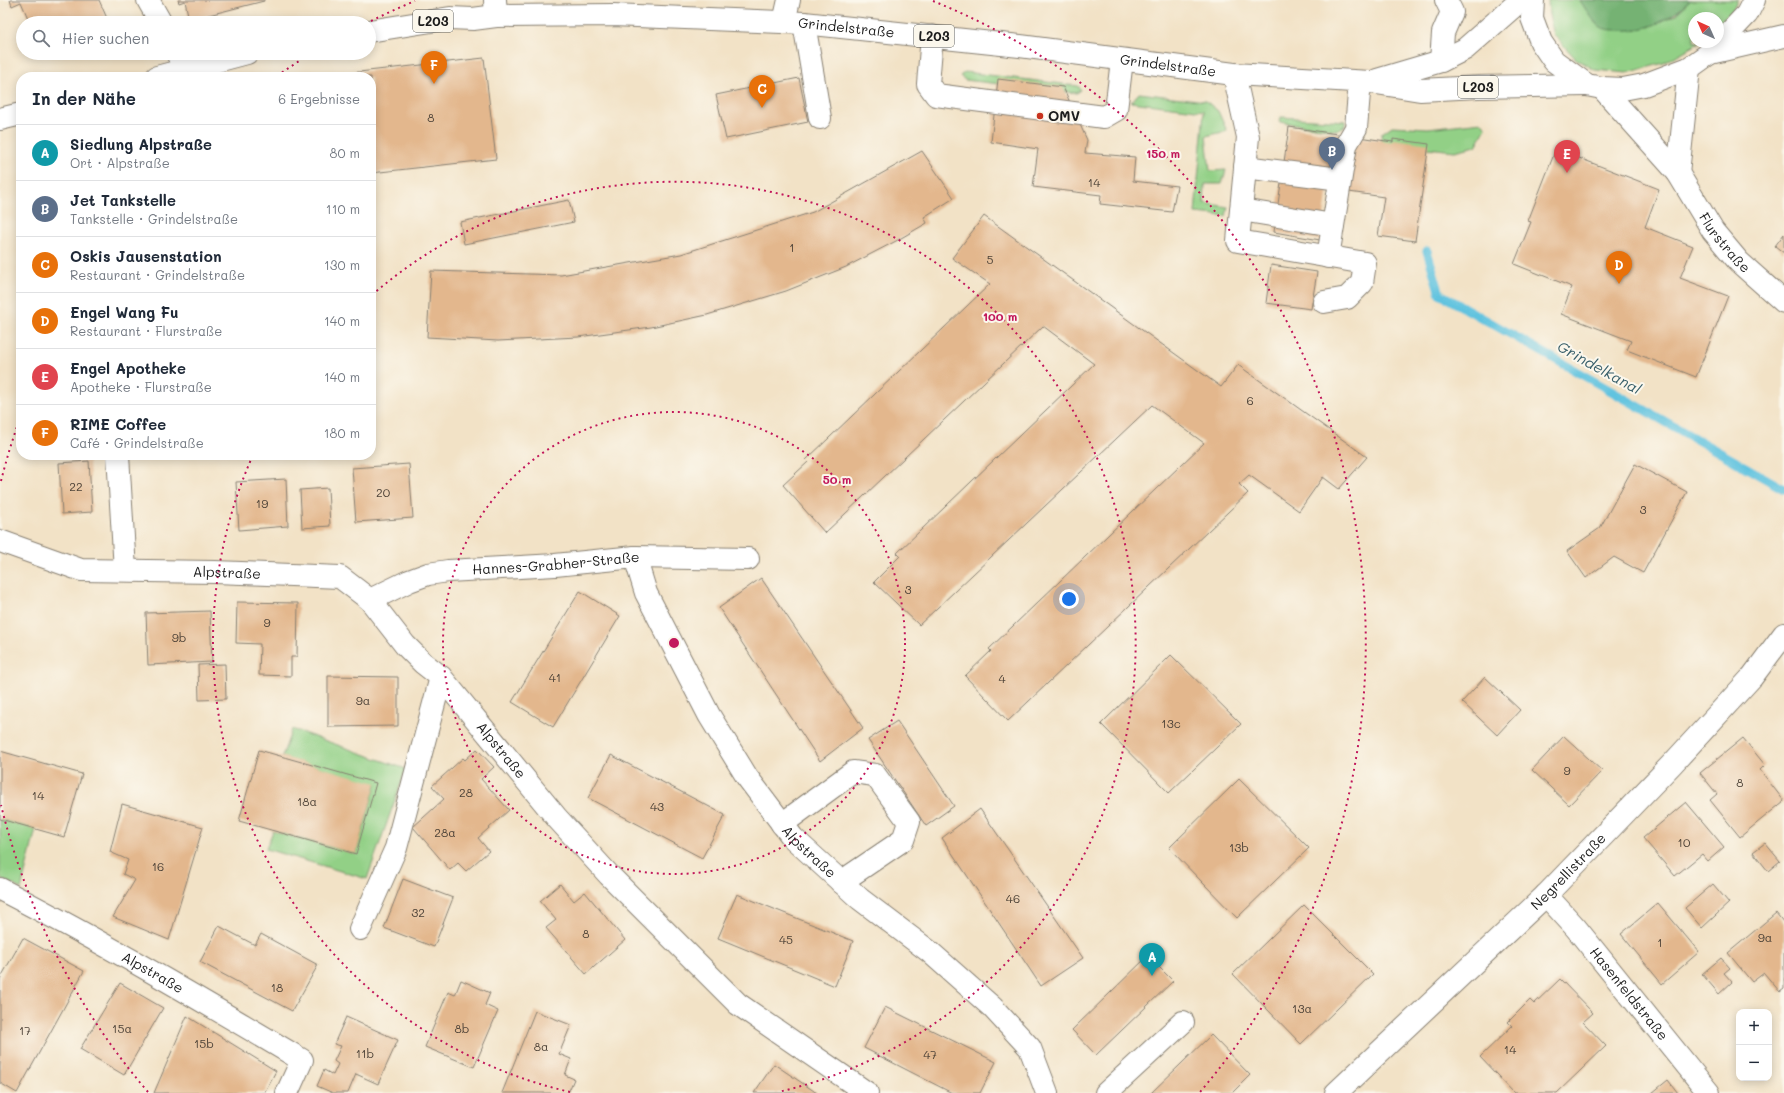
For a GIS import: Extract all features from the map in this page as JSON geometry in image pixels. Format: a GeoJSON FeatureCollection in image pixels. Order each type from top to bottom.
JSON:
{"type":"FeatureCollection","features":[{"type":"Feature","properties":{"kind":"street"},"geometry":{"type":"LineString","coordinates":[[148,0],[157,16]]}},
{"type":"Feature","properties":{"kind":"street"},"geometry":{"type":"LineString","coordinates":[[789,0],[820,118]]}},
{"type":"Feature","properties":{"kind":"street"},"geometry":{"type":"LineString","coordinates":[[1441,61],[1443,33],[1452,12],[1446,0]]}},
{"type":"Feature","properties":{"kind":"street","name":"Grindelstraße"},"geometry":{"type":"LineString","coordinates":[[1365,82],[1441,61],[1465,49],[1521,0]]}},
{"type":"Feature","properties":{"kind":"street","name":"Flurstraße"},"geometry":{"type":"LineString","coordinates":[[1533,0],[1532,18],[1541,42],[1554,61],[1594,87],[1678,173],[1713,231],[1740,262],[1784,302]]}},
{"type":"Feature","properties":{"kind":"street"},"geometry":{"type":"LineString","coordinates":[[1710,53],[1747,14],[1754,0]]}},
{"type":"Feature","properties":{"kind":"street","name":"Grindelstraße"},"geometry":{"type":"LineString","coordinates":[[376,30],[450,18],[473,19],[496,8],[794,23],[1020,46],[1234,74],[1365,82],[1420,90],[1478,87],[1594,87],[1623,89],[1644,85],[1689,68],[1710,53]]}},
{"type":"Feature","properties":{"kind":"street"},"geometry":{"type":"LineString","coordinates":[[932,36],[928,84],[936,95],[1104,117],[1116,110],[1122,60]]}},
{"type":"Feature","properties":{"kind":"street"},"geometry":{"type":"LineString","coordinates":[[1710,53],[1784,36]]}},
{"type":"Feature","properties":{"kind":"street"},"geometry":{"type":"LineString","coordinates":[[164,72],[181,61]]}},
{"type":"Feature","properties":{"kind":"street"},"geometry":{"type":"LineString","coordinates":[[1678,173],[1689,68]]}},
{"type":"Feature","properties":{"kind":"street"},"geometry":{"type":"LineString","coordinates":[[1234,74],[1248,137],[1238,241],[1365,263],[1362,283],[1347,298],[1324,302]]}},
{"type":"Feature","properties":{"kind":"street"},"geometry":{"type":"LineString","coordinates":[[1328,257],[1346,145],[1356,128],[1365,82]]}},
{"type":"Feature","properties":{"kind":"street"},"geometry":{"type":"LineString","coordinates":[[0,119],[16,115]]}},
{"type":"Feature","properties":{"kind":"street"},"geometry":{"type":"LineString","coordinates":[[1245,166],[1340,179]]}},
{"type":"Feature","properties":{"kind":"street"},"geometry":{"type":"LineString","coordinates":[[1241,210],[1333,225]]}},
{"type":"Feature","properties":{"kind":"street"},"geometry":{"type":"LineString","coordinates":[[118,460],[125,570]]}},
{"type":"Feature","properties":{"kind":"street","name":"Alpstraße"},"geometry":{"type":"LineString","coordinates":[[0,542],[81,570],[215,572],[340,577],[370,600],[405,645],[423,663],[441,676],[557,818],[604,869],[738,1004],[867,1093]]}},
{"type":"Feature","properties":{"kind":"street","name":"Alpstraße"},"geometry":{"type":"LineString","coordinates":[[635,557],[646,593],[709,715],[747,777],[782,824],[793,838],[860,899],[930,952],[992,1007],[1030,1048],[1047,1093]]}},
{"type":"Feature","properties":{"kind":"street","name":"Hannes-Grabher-Straße"},"geometry":{"type":"LineString","coordinates":[[370,600],[409,581],[428,574],[635,557],[748,559]]}},
{"type":"Feature","properties":{"kind":"street","name":"Negrellistraße"},"geometry":{"type":"LineString","coordinates":[[1336,1093],[1546,896],[1673,763],[1752,677],[1784,634]]}},
{"type":"Feature","properties":{"kind":"street"},"geometry":{"type":"LineString","coordinates":[[360,929],[396,848],[441,676]]}},
{"type":"Feature","properties":{"kind":"street"},"geometry":{"type":"LineString","coordinates":[[782,824],[853,772],[874,775],[909,822],[903,840],[841,882]]}},
{"type":"Feature","properties":{"kind":"street","name":"Alpstraße"},"geometry":{"type":"LineString","coordinates":[[0,890],[60,920],[168,980],[302,1060],[287,1093]]}},
{"type":"Feature","properties":{"kind":"street","name":"Hasenfeldstraße"},"geometry":{"type":"LineString","coordinates":[[1546,896],[1576,928],[1709,1093]]}},
{"type":"Feature","properties":{"kind":"street"},"geometry":{"type":"LineString","coordinates":[[1106,1093],[1182,1022]]}},
{"type":"Feature","properties":{"kind":"green space"},"geometry":{"type":"Polygon","coordinates":[[[1548,0],[1580,0],[1589,14],[1649,27],[1675,15],[1691,0],[1738,0],[1732,11],[1724,18],[1724,12],[1688,12],[1688,48],[1690,48],[1664,63],[1627,73],[1595,70],[1575,58],[1554,35],[1549,15],[1548,0]]]}},
{"type":"Feature","properties":{"kind":"green space"},"geometry":{"type":"Polygon","coordinates":[[[1580,0],[1691,0],[1675,13],[1658,23],[1640,29],[1610,30],[1598,25],[1580,0]]]}},
{"type":"Feature","properties":{"kind":"green space"},"geometry":{"type":"Polygon","coordinates":[[[965,72],[1078,86],[1081,90],[1077,93],[965,80],[960,76],[965,72]]]}},
{"type":"Feature","properties":{"kind":"green space"},"geometry":{"type":"Polygon","coordinates":[[[1139,93],[1206,101],[1218,111],[1227,131],[1206,136],[1210,171],[1226,170],[1222,184],[1205,184],[1204,203],[1228,207],[1226,216],[1195,213],[1204,111],[1131,102],[1139,93]]]}},
{"type":"Feature","properties":{"kind":"green space"},"geometry":{"type":"Polygon","coordinates":[[[1281,117],[1345,121],[1345,126],[1336,130],[1280,122],[1281,117]]]}},
{"type":"Feature","properties":{"kind":"green space"},"geometry":{"type":"Polygon","coordinates":[[[1482,122],[1486,128],[1476,146],[1455,151],[1380,143],[1382,133],[1392,126],[1428,128],[1482,122]]]}},
{"type":"Feature","properties":{"kind":"green space"},"geometry":{"type":"Polygon","coordinates":[[[292,729],[406,769],[367,879],[266,849],[273,831],[356,854],[376,784],[282,757],[292,729]]]}},
{"type":"Feature","properties":{"kind":"green space"},"geometry":{"type":"Polygon","coordinates":[[[0,819],[36,829],[21,889],[0,878],[0,819]]]}},
{"type":"Feature","properties":{"kind":"building"},"geometry":{"type":"Polygon","coordinates":[[[10,0],[99,0],[106,16],[27,16],[21,2],[12,6],[10,0]]]}},
{"type":"Feature","properties":{"kind":"building"},"geometry":{"type":"Polygon","coordinates":[[[178,0],[264,0],[205,16],[188,16],[185,1],[179,3],[178,0]]]}},
{"type":"Feature","properties":{"kind":"building"},"geometry":{"type":"Polygon","coordinates":[[[484,58],[496,159],[376,172],[376,72],[359,72],[484,58]]]}},
{"type":"Feature","properties":{"kind":"building"},"geometry":{"type":"Polygon","coordinates":[[[799,78],[808,122],[726,139],[716,95],[799,78]]]}},
{"type":"Feature","properties":{"kind":"building"},"geometry":{"type":"Polygon","coordinates":[[[998,79],[1063,87],[1087,140],[1085,153],[1135,157],[1133,181],[1177,186],[1172,212],[1100,204],[1101,195],[1033,187],[1038,149],[991,142],[998,79]]]}},
{"type":"Feature","properties":{"kind":"building"},"geometry":{"type":"Polygon","coordinates":[[[1289,127],[1393,142],[1393,139],[1429,144],[1415,241],[1378,236],[1384,197],[1328,189],[1320,240],[1274,232],[1289,127]]]}},
{"type":"Feature","properties":{"kind":"building"},"geometry":{"type":"Polygon","coordinates":[[[1556,149],[1659,189],[1645,227],[1693,246],[1680,278],[1728,296],[1696,377],[1627,350],[1631,341],[1561,314],[1572,287],[1514,264],[1531,222],[1528,221],[1556,149]]]}},
{"type":"Feature","properties":{"kind":"building"},"geometry":{"type":"Polygon","coordinates":[[[922,151],[954,198],[924,217],[927,223],[896,241],[846,267],[786,291],[707,315],[651,327],[578,337],[498,341],[427,337],[431,271],[561,275],[681,254],[813,212],[922,151]]]}},
{"type":"Feature","properties":{"kind":"building"},"geometry":{"type":"Polygon","coordinates":[[[569,200],[574,222],[464,244],[460,222],[569,200]]]}},
{"type":"Feature","properties":{"kind":"building"},"geometry":{"type":"Polygon","coordinates":[[[984,216],[1221,387],[1238,365],[1367,457],[1339,489],[1323,477],[1299,511],[1249,475],[1239,484],[1248,493],[1008,721],[965,676],[991,651],[989,649],[1204,443],[1152,405],[919,625],[874,582],[900,556],[897,553],[1094,364],[1043,326],[825,533],[783,485],[808,462],[806,460],[990,284],[952,258],[984,216]]]}},
{"type":"Feature","properties":{"kind":"building"},"geometry":{"type":"Polygon","coordinates":[[[1784,234],[1784,253],[1775,246],[1784,234]]]}},
{"type":"Feature","properties":{"kind":"building"},"geometry":{"type":"Polygon","coordinates":[[[1271,265],[1317,272],[1311,309],[1266,303],[1271,265]]]}},
{"type":"Feature","properties":{"kind":"building"},"geometry":{"type":"Polygon","coordinates":[[[89,461],[92,512],[62,514],[59,463],[89,461]]]}},
{"type":"Feature","properties":{"kind":"building"},"geometry":{"type":"Polygon","coordinates":[[[409,464],[413,518],[356,522],[352,468],[409,464]]]}},
{"type":"Feature","properties":{"kind":"building"},"geometry":{"type":"Polygon","coordinates":[[[1635,464],[1687,492],[1643,573],[1614,557],[1586,578],[1567,551],[1600,528],[1635,464]]]}},
{"type":"Feature","properties":{"kind":"building"},"geometry":{"type":"Polygon","coordinates":[[[286,479],[288,526],[239,530],[236,482],[286,479]]]}},
{"type":"Feature","properties":{"kind":"building"},"geometry":{"type":"Polygon","coordinates":[[[328,488],[330,526],[302,528],[300,490],[328,488]]]}},
{"type":"Feature","properties":{"kind":"building"},"geometry":{"type":"Polygon","coordinates":[[[761,578],[863,728],[820,761],[719,608],[761,578]]]}},
{"type":"Feature","properties":{"kind":"building"},"geometry":{"type":"Polygon","coordinates":[[[580,591],[620,616],[553,727],[512,702],[580,591]]]}},
{"type":"Feature","properties":{"kind":"building"},"geometry":{"type":"Polygon","coordinates":[[[237,602],[298,603],[297,657],[291,657],[291,676],[259,675],[260,644],[236,643],[237,602]]]}},
{"type":"Feature","properties":{"kind":"building"},"geometry":{"type":"Polygon","coordinates":[[[210,611],[212,662],[148,665],[146,613],[210,611]]]}},
{"type":"Feature","properties":{"kind":"building"},"geometry":{"type":"Polygon","coordinates":[[[1171,655],[1241,724],[1169,793],[1101,724],[1171,655]]]}},
{"type":"Feature","properties":{"kind":"building"},"geometry":{"type":"Polygon","coordinates":[[[225,664],[226,699],[199,700],[198,665],[225,664]]]}},
{"type":"Feature","properties":{"kind":"building"},"geometry":{"type":"Polygon","coordinates":[[[328,676],[398,677],[398,726],[328,727],[328,676]]]}},
{"type":"Feature","properties":{"kind":"building"},"geometry":{"type":"Polygon","coordinates":[[[1485,677],[1520,710],[1497,735],[1462,702],[1485,677]]]}},
{"type":"Feature","properties":{"kind":"building"},"geometry":{"type":"Polygon","coordinates":[[[897,721],[954,806],[926,826],[868,740],[897,721]]]}},
{"type":"Feature","properties":{"kind":"building"},"geometry":{"type":"Polygon","coordinates":[[[1564,736],[1602,771],[1569,805],[1532,770],[1564,736]]]}},
{"type":"Feature","properties":{"kind":"building"},"geometry":{"type":"Polygon","coordinates":[[[1743,738],[1765,765],[1760,770],[1784,801],[1740,837],[1710,800],[1717,794],[1700,773],[1743,738]]]}},
{"type":"Feature","properties":{"kind":"building"},"geometry":{"type":"Polygon","coordinates":[[[477,749],[494,767],[481,779],[509,810],[478,838],[489,851],[466,871],[458,863],[450,870],[413,827],[444,799],[432,786],[463,758],[465,760],[477,749]]]}},
{"type":"Feature","properties":{"kind":"building"},"geometry":{"type":"Polygon","coordinates":[[[259,750],[376,783],[356,854],[239,821],[259,750]]]}},
{"type":"Feature","properties":{"kind":"building"},"geometry":{"type":"Polygon","coordinates":[[[0,751],[82,774],[64,837],[0,819],[0,751]]]}},
{"type":"Feature","properties":{"kind":"building"},"geometry":{"type":"Polygon","coordinates":[[[611,755],[725,815],[702,858],[588,798],[611,755]]]}},
{"type":"Feature","properties":{"kind":"building"},"geometry":{"type":"Polygon","coordinates":[[[1239,779],[1309,848],[1237,918],[1169,848],[1239,779]]]}},
{"type":"Feature","properties":{"kind":"building"},"geometry":{"type":"Polygon","coordinates":[[[1686,802],[1724,847],[1708,861],[1702,854],[1675,876],[1643,838],[1686,802]]]}},
{"type":"Feature","properties":{"kind":"building"},"geometry":{"type":"Polygon","coordinates":[[[122,804],[203,827],[169,940],[113,917],[135,880],[123,874],[128,860],[110,852],[122,804]]]}},
{"type":"Feature","properties":{"kind":"building"},"geometry":{"type":"Polygon","coordinates":[[[980,809],[1083,958],[1041,986],[942,838],[980,809]]]}},
{"type":"Feature","properties":{"kind":"building"},"geometry":{"type":"Polygon","coordinates":[[[1765,843],[1780,861],[1768,871],[1753,852],[1765,843]]]}},
{"type":"Feature","properties":{"kind":"building"},"geometry":{"type":"Polygon","coordinates":[[[403,879],[453,898],[434,947],[384,928],[403,879]]]}},
{"type":"Feature","properties":{"kind":"building"},"geometry":{"type":"Polygon","coordinates":[[[560,884],[574,901],[585,892],[625,940],[586,974],[546,928],[556,920],[540,901],[560,884]]]}},
{"type":"Feature","properties":{"kind":"building"},"geometry":{"type":"Polygon","coordinates":[[[1713,884],[1729,903],[1702,928],[1685,908],[1713,884]]]}},
{"type":"Feature","properties":{"kind":"building"},"geometry":{"type":"Polygon","coordinates":[[[737,894],[853,941],[835,986],[718,938],[737,894]]]}},
{"type":"Feature","properties":{"kind":"building"},"geometry":{"type":"Polygon","coordinates":[[[1658,903],[1699,952],[1662,984],[1621,934],[1658,903]]]}},
{"type":"Feature","properties":{"kind":"building"},"geometry":{"type":"Polygon","coordinates":[[[1304,905],[1373,974],[1301,1044],[1233,974],[1304,905]]]}},
{"type":"Feature","properties":{"kind":"building"},"geometry":{"type":"Polygon","coordinates":[[[1776,913],[1784,923],[1784,989],[1780,992],[1764,973],[1752,982],[1728,953],[1776,913]]]}},
{"type":"Feature","properties":{"kind":"building"},"geometry":{"type":"Polygon","coordinates":[[[219,926],[255,945],[261,934],[318,965],[292,1011],[200,962],[219,926]]]}},
{"type":"Feature","properties":{"kind":"building"},"geometry":{"type":"Polygon","coordinates":[[[23,938],[84,971],[17,1093],[0,1083],[0,979],[23,938]]]}},
{"type":"Feature","properties":{"kind":"building"},"geometry":{"type":"Polygon","coordinates":[[[1148,956],[1173,981],[1096,1055],[1072,1030],[1148,956]]]}},
{"type":"Feature","properties":{"kind":"building"},"geometry":{"type":"Polygon","coordinates":[[[1721,958],[1730,968],[1724,973],[1732,982],[1719,994],[1702,974],[1721,958]]]}},
{"type":"Feature","properties":{"kind":"building"},"geometry":{"type":"Polygon","coordinates":[[[1560,979],[1593,1013],[1583,1022],[1606,1046],[1557,1093],[1514,1093],[1480,1057],[1512,1026],[1508,1022],[1530,1000],[1534,1004],[1560,979]]]}},
{"type":"Feature","properties":{"kind":"building"},"geometry":{"type":"Polygon","coordinates":[[[461,980],[490,993],[485,1005],[498,1011],[474,1067],[425,1047],[448,992],[455,995],[461,980]]]}},
{"type":"Feature","properties":{"kind":"building"},"geometry":{"type":"Polygon","coordinates":[[[120,983],[163,1008],[124,1075],[80,1049],[120,983]]]}},
{"type":"Feature","properties":{"kind":"building"},"geometry":{"type":"Polygon","coordinates":[[[885,1007],[996,1062],[980,1093],[952,1093],[864,1048],[885,1007]]]}},
{"type":"Feature","properties":{"kind":"building"},"geometry":{"type":"Polygon","coordinates":[[[535,1011],[571,1025],[559,1054],[571,1059],[565,1075],[574,1079],[568,1093],[502,1093],[535,1011]]]}},
{"type":"Feature","properties":{"kind":"building"},"geometry":{"type":"Polygon","coordinates":[[[187,1016],[276,1071],[264,1093],[154,1093],[187,1016]]]}},
{"type":"Feature","properties":{"kind":"building"},"geometry":{"type":"Polygon","coordinates":[[[346,1017],[398,1040],[378,1084],[356,1074],[348,1093],[333,1093],[317,1086],[324,1070],[333,1075],[338,1064],[334,1061],[341,1046],[334,1044],[346,1017]]]}},
{"type":"Feature","properties":{"kind":"building"},"geometry":{"type":"Polygon","coordinates":[[[1211,1035],[1250,1075],[1232,1093],[1151,1093],[1211,1035]]]}},
{"type":"Feature","properties":{"kind":"building"},"geometry":{"type":"Polygon","coordinates":[[[774,1064],[817,1093],[754,1093],[774,1064]]]}},
{"type":"Feature","properties":{"kind":"building"},"geometry":{"type":"Polygon","coordinates":[[[1668,1080],[1678,1093],[1652,1093],[1668,1080]]]}},
{"type":"Feature","properties":{"kind":"waterway","name":"Grindelkanal"},"geometry":{"type":"LineString","coordinates":[[1427,251],[1440,294],[1784,489]]}},
{"type":"Feature","properties":{"kind":"place","name":"RIME Coffee"},"geometry":{"type":"Point","coordinates":[434,84]}},
{"type":"Feature","properties":{"kind":"place","name":"Oskis Jausenstation"},"geometry":{"type":"Point","coordinates":[762,108]}},
{"type":"Feature","properties":{"kind":"place","name":"OMV"},"geometry":{"type":"Point","coordinates":[1040,116]}},
{"type":"Feature","properties":{"kind":"place","name":"Jet Tankstelle"},"geometry":{"type":"Point","coordinates":[1332,170]}},
{"type":"Feature","properties":{"kind":"place","name":"Engel Apotheke"},"geometry":{"type":"Point","coordinates":[1567,173]}},
{"type":"Feature","properties":{"kind":"place","name":"Engel Wang Fu"},"geometry":{"type":"Point","coordinates":[1619,284]}},
{"type":"Feature","properties":{"kind":"place","name":"Siedlung Alpstraße"},"geometry":{"type":"Point","coordinates":[1152,976]}}]}
